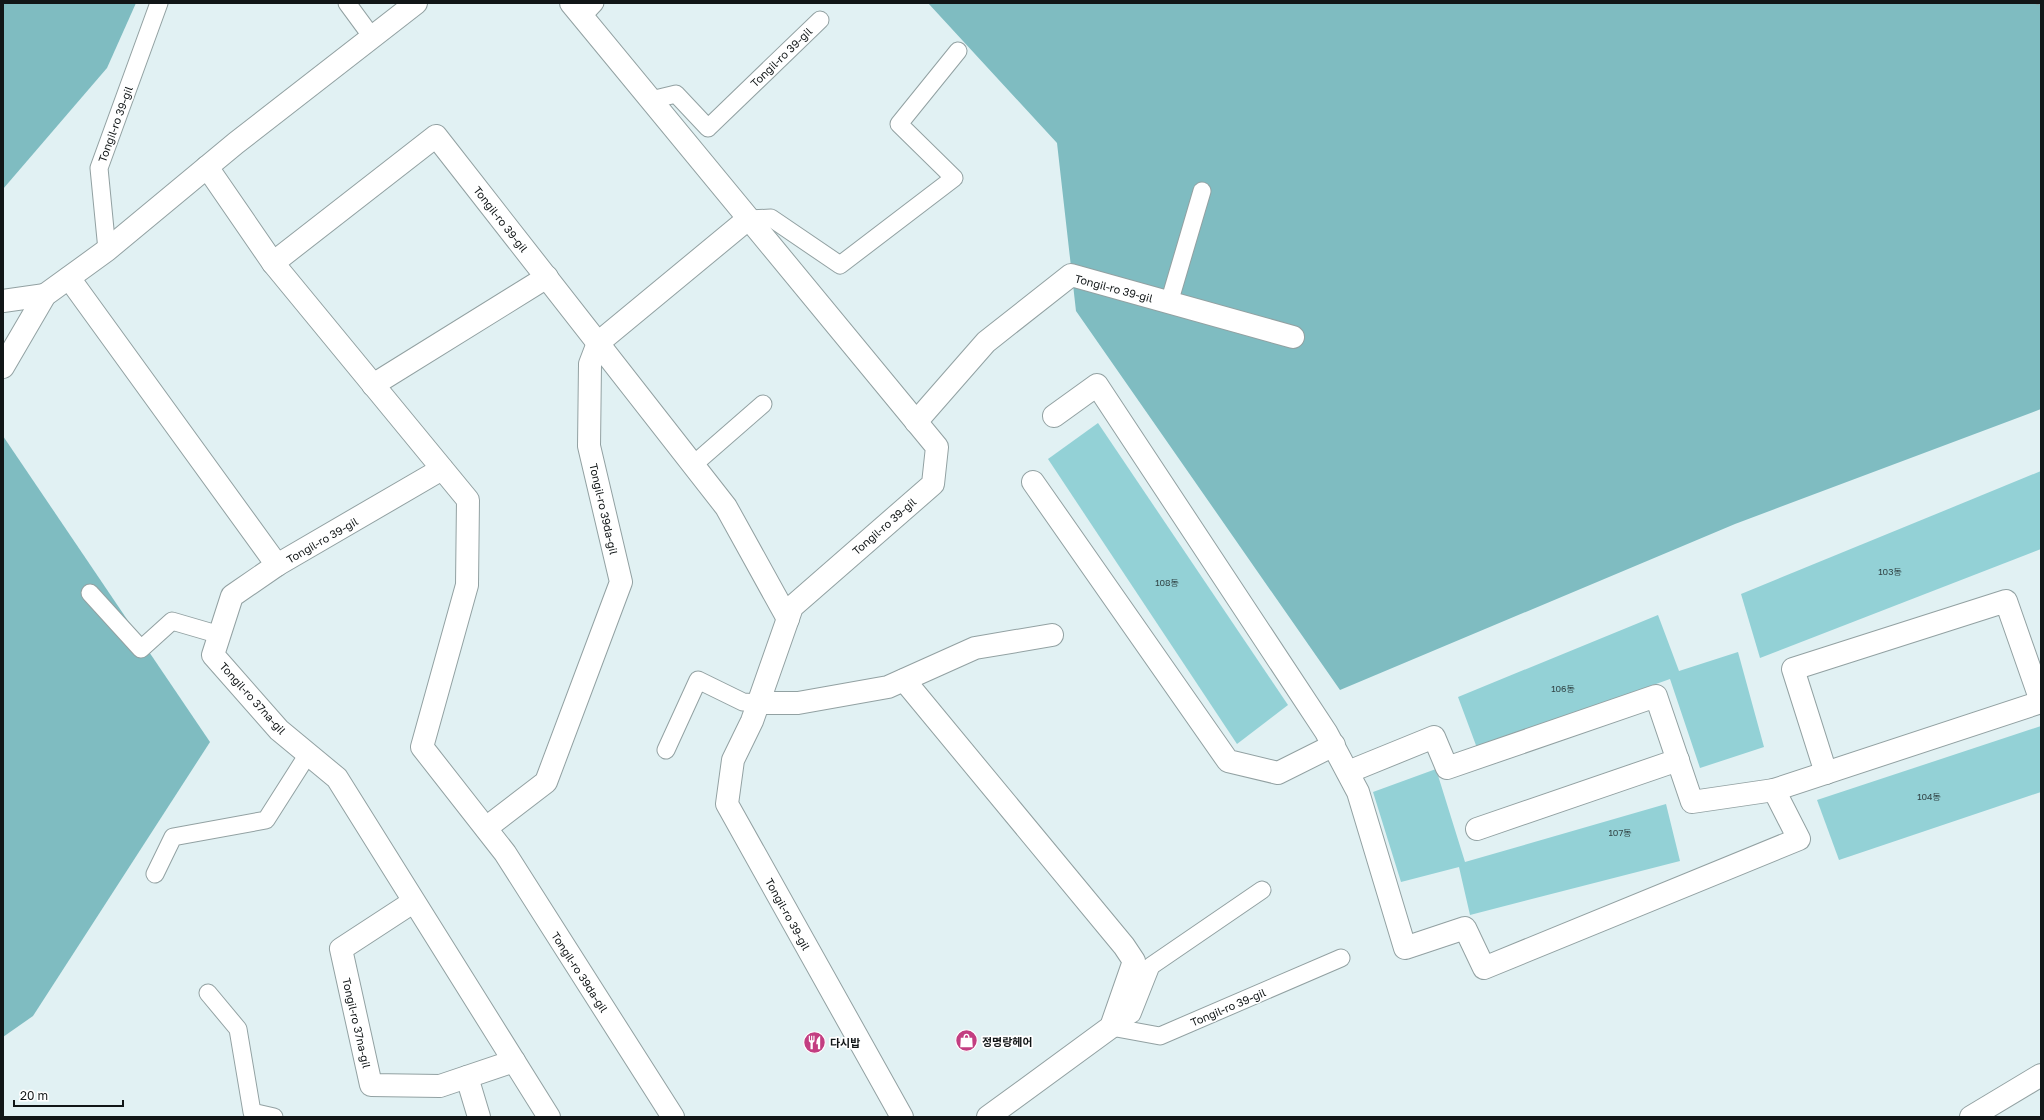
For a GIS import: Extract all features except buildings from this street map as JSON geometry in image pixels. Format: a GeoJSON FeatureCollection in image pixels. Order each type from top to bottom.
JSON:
{"type":"FeatureCollection","features":[{"type":"Feature","properties":{"kind":"street"},"geometry":{"type":"LineString","coordinates":[[3,367],[45,295],[107,250],[207,167],[416,3]]}},
{"type":"Feature","properties":{"kind":"street","name":"Tongil-ro 39-gil"},"geometry":{"type":"LineString","coordinates":[[583,8],[651,100],[937,447],[933,484],[792,607],[759,703],[733,760],[727,804],[899,1116]]}},
{"type":"Feature","properties":{"kind":"street","name":"Tongil-ro 39-gil"},"geometry":{"type":"LineString","coordinates":[[273,262],[436,136],[726,507],[788,618]]}},
{"type":"Feature","properties":{"kind":"street"},"geometry":{"type":"LineString","coordinates":[[207,167],[273,262],[442,469]]}},
{"type":"Feature","properties":{"kind":"street","name":"Tongil-ro 39da-gil"},"geometry":{"type":"LineString","coordinates":[[486,828],[546,782],[622,582],[589,446],[590,364],[598,343],[748,218]]}},
{"type":"Feature","properties":{"kind":"street","name":"Tongil-ro 39-gil"},"geometry":{"type":"LineString","coordinates":[[916,422],[986,342],[1071,275],[1293,337]]}},
{"type":"Feature","properties":{"kind":"street"},"geometry":{"type":"LineString","coordinates":[[373,384],[547,277]]}},
{"type":"Feature","properties":{"kind":"street","name":"Tongil-ro 39-gil"},"geometry":{"type":"LineString","coordinates":[[69,278],[277,565],[442,469]]}},
{"type":"Feature","properties":{"kind":"street"},"geometry":{"type":"LineString","coordinates":[[3,301],[45,295]]}},
{"type":"Feature","properties":{"kind":"street"},"geometry":{"type":"LineString","coordinates":[[1054,416],[1097,386],[1334,745],[1358,792],[1405,948],[1465,928],[1484,968],[1799,839],[1774,790]]}},
{"type":"Feature","properties":{"kind":"street","name":"Tongil-ro 39da-gil"},"geometry":{"type":"LineString","coordinates":[[442,469],[468,500],[467,585],[422,747],[505,853],[673,1117]]}},
{"type":"Feature","properties":{"kind":"street"},"geometry":{"type":"LineString","coordinates":[[1033,482],[1228,761],[1278,773],[1334,745]]}},
{"type":"Feature","properties":{"kind":"street","name":"Tongil-ro 37na-gil"},"geometry":{"type":"LineString","coordinates":[[277,565],[232,596],[213,655],[279,730],[337,778],[413,902],[549,1117]]}},
{"type":"Feature","properties":{"kind":"street"},"geometry":{"type":"LineString","coordinates":[[1348,772],[1434,737],[1447,768],[1656,696],[1692,802],[1774,790],[1826,773],[2041,702],[2006,602],[1793,669],[1826,773]]}},
{"type":"Feature","properties":{"kind":"street"},"geometry":{"type":"LineString","coordinates":[[759,703],[798,703],[888,687],[975,648],[1052,635]]}},
{"type":"Feature","properties":{"kind":"street"},"geometry":{"type":"LineString","coordinates":[[904,680],[1124,946],[1134,961],[1111,1027],[988,1117]]}},
{"type":"Feature","properties":{"kind":"street"},"geometry":{"type":"LineString","coordinates":[[1477,829],[1678,760]]}},
{"type":"Feature","properties":{"kind":"street","name":"Tongil-ro 37na-gil"},"geometry":{"type":"LineString","coordinates":[[413,902],[341,950],[371,1085],[440,1086],[514,1062]]}},
{"type":"Feature","properties":{"kind":"street"},"geometry":{"type":"LineString","coordinates":[[1971,1117],[2041,1075]]}},
{"type":"Feature","properties":{"kind":"street"},"geometry":{"type":"LineString","coordinates":[[467,1077],[479,1117]]}},
{"type":"Feature","properties":{"kind":"lane","name":"Tongil-ro 39-gil"},"geometry":{"type":"LineString","coordinates":[[107,250],[99,168],[158,3]]}},
{"type":"Feature","properties":{"kind":"lane"},"geometry":{"type":"LineString","coordinates":[[347,3],[372,37]]}},
{"type":"Feature","properties":{"kind":"lane","name":"Tongil-ro 39-gil"},"geometry":{"type":"LineString","coordinates":[[651,100],[676,94],[708,128],[820,20]]}},
{"type":"Feature","properties":{"kind":"lane"},"geometry":{"type":"LineString","coordinates":[[748,218],[770,218],[840,264],[954,178],[899,124],[958,51]]}},
{"type":"Feature","properties":{"kind":"lane"},"geometry":{"type":"LineString","coordinates":[[1169,303],[1202,191]]}},
{"type":"Feature","properties":{"kind":"lane"},"geometry":{"type":"LineString","coordinates":[[693,465],[763,404]]}},
{"type":"Feature","properties":{"kind":"lane"},"geometry":{"type":"LineString","coordinates":[[90,593],[141,649],[172,621],[220,635]]}},
{"type":"Feature","properties":{"kind":"lane"},"geometry":{"type":"LineString","coordinates":[[666,750],[698,680],[743,702],[759,703]]}},
{"type":"Feature","properties":{"kind":"lane"},"geometry":{"type":"LineString","coordinates":[[155,874],[174,837],[266,820],[308,754]]}},
{"type":"Feature","properties":{"kind":"lane"},"geometry":{"type":"LineString","coordinates":[[1111,1027],[1132,1014],[1151,966],[1262,890]]}},
{"type":"Feature","properties":{"kind":"lane","name":"Tongil-ro 39-gil"},"geometry":{"type":"LineString","coordinates":[[1111,1027],[1160,1036],[1341,958]]}},
{"type":"Feature","properties":{"kind":"lane"},"geometry":{"type":"LineString","coordinates":[[208,992],[238,1029],[252,1112],[274,1117]]}},
{"type":"Feature","properties":{"kind":"path"},"geometry":{"type":"LineString","coordinates":[[2036,3],[2041,5]]}},
{"type":"Feature","properties":{"kind":"shaded area"},"geometry":{"type":"Polygon","coordinates":[[[3,3],[136,3],[107,68],[3,189],[3,3]]]}},
{"type":"Feature","properties":{"kind":"shaded area"},"geometry":{"type":"Polygon","coordinates":[[[928,3],[2041,3],[2041,409],[1735,524],[1340,690],[1076,311],[1057,143],[928,3]]]}},
{"type":"Feature","properties":{"kind":"shaded area"},"geometry":{"type":"Polygon","coordinates":[[[3,436],[210,742],[33,1016],[3,1037],[3,436]]]}},
{"type":"Feature","properties":{"kind":"place","name":"정명랑헤어"},"geometry":{"type":"Point","coordinates":[967,1041]}},
{"type":"Feature","properties":{"kind":"place","name":"다시밥"},"geometry":{"type":"Point","coordinates":[815,1042]}}]}
